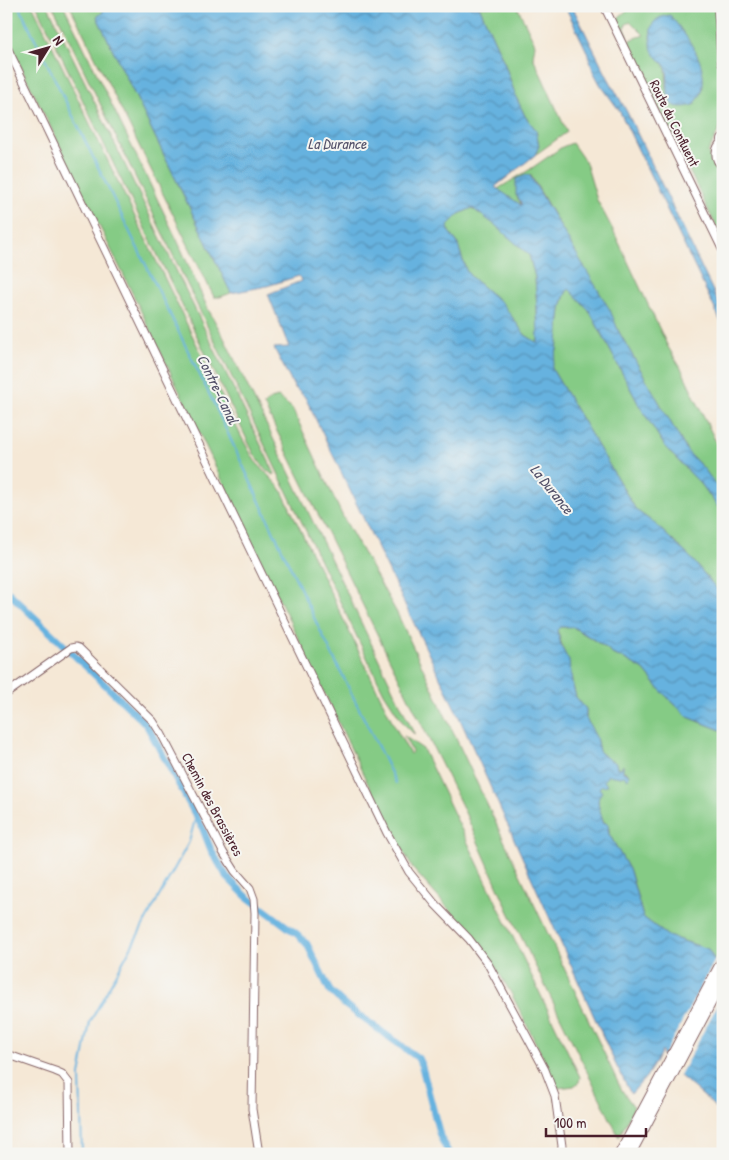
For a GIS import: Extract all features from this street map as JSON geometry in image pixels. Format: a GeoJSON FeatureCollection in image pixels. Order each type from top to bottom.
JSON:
{"type":"FeatureCollection","features":[{"type":"Feature","properties":{"kind":"highway"},"geometry":{"type":"LineString","coordinates":[[719,6],[723,63]]}},
{"type":"Feature","properties":{"kind":"highway"},"geometry":{"type":"LineString","coordinates":[[620,1154],[723,960]]}},
{"type":"Feature","properties":{"kind":"highway"},"geometry":{"type":"LineString","coordinates":[[630,1154],[723,979]]}},
{"type":"Feature","properties":{"kind":"street","name":"Route du Confluent"},"geometry":{"type":"LineString","coordinates":[[604,6],[723,251]]}},
{"type":"Feature","properties":{"kind":"street"},"geometry":{"type":"LineString","coordinates":[[6,45],[387,833],[409,872],[488,964],[545,1070],[555,1096],[561,1138],[561,1154]]}},
{"type":"Feature","properties":{"kind":"street"},"geometry":{"type":"LineString","coordinates":[[723,139],[718,143],[715,154],[716,160],[723,167]]}},
{"type":"Feature","properties":{"kind":"street","name":"Chemin des Brassières"},"geometry":{"type":"LineString","coordinates":[[6,694],[71,649],[152,721],[162,735],[223,852],[235,871],[250,888],[255,902],[252,1109],[259,1154]]}},
{"type":"Feature","properties":{"kind":"street"},"geometry":{"type":"LineString","coordinates":[[6,1054],[55,1071],[67,1079],[70,1088],[70,1154]]}},
{"type":"Feature","properties":{"kind":"green space"},"geometry":{"type":"Polygon","coordinates":[[[6,6],[33,6],[242,438],[255,461],[281,489],[393,723],[410,754],[412,752],[404,736],[423,749],[580,1077],[579,1082],[574,1086],[558,1088],[511,993],[488,955],[413,869],[378,805],[126,280],[6,37],[6,6]]]}},
{"type":"Feature","properties":{"kind":"green space"},"geometry":{"type":"Polygon","coordinates":[[[37,6],[48,6],[275,474],[273,475],[265,469],[254,454],[37,6]]]}},
{"type":"Feature","properties":{"kind":"green space"},"geometry":{"type":"Polygon","coordinates":[[[53,6],[64,6],[178,242],[208,309],[269,430],[415,735],[404,724],[384,693],[53,6]]]}},
{"type":"Feature","properties":{"kind":"green space"},"geometry":{"type":"Polygon","coordinates":[[[70,6],[103,6],[103,12],[97,17],[231,293],[214,297],[70,6]]]}},
{"type":"Feature","properties":{"kind":"green space"},"geometry":{"type":"Polygon","coordinates":[[[479,6],[517,6],[535,44],[533,57],[567,132],[535,155],[539,146],[536,130],[525,116],[516,97],[504,62],[479,6]]]}},
{"type":"Feature","properties":{"kind":"green space"},"geometry":{"type":"Polygon","coordinates":[[[632,6],[715,6],[721,117],[720,128],[708,152],[715,167],[723,174],[723,241],[628,44],[630,40],[644,35],[631,22],[626,24],[625,29],[628,36],[624,37],[617,24],[619,17],[632,6]],[[670,15],[660,59],[666,68],[667,91],[696,53],[670,15]]]}},
{"type":"Feature","properties":{"kind":"green space"},"geometry":{"type":"Polygon","coordinates":[[[572,143],[586,163],[597,200],[723,457],[723,495],[705,470],[687,451],[619,332],[609,310],[530,174],[516,195],[522,206],[496,190],[562,147],[572,143]]]}},
{"type":"Feature","properties":{"kind":"green space"},"geometry":{"type":"Polygon","coordinates":[[[472,208],[495,225],[529,255],[535,277],[538,343],[525,335],[502,303],[471,277],[466,270],[457,242],[449,232],[448,225],[459,214],[472,208]]]}},
{"type":"Feature","properties":{"kind":"green space"},"geometry":{"type":"Polygon","coordinates":[[[570,288],[589,310],[639,405],[666,448],[702,485],[723,514],[723,596],[690,557],[654,523],[636,510],[552,369],[557,350],[561,308],[566,293],[570,288]]]}},
{"type":"Feature","properties":{"kind":"green space"},"geometry":{"type":"Polygon","coordinates":[[[278,397],[292,408],[343,517],[397,613],[621,1089],[634,1107],[619,1137],[509,912],[463,808],[264,405],[271,399],[278,397]]]}},
{"type":"Feature","properties":{"kind":"green space"},"geometry":{"type":"Polygon","coordinates":[[[560,627],[573,627],[608,649],[612,654],[644,670],[661,691],[688,717],[723,731],[723,974],[708,949],[668,936],[643,917],[630,871],[609,834],[609,828],[603,820],[598,803],[601,784],[608,774],[628,776],[628,773],[617,768],[616,763],[599,751],[596,738],[586,718],[586,709],[576,697],[571,673],[557,630],[560,627]]]}},
{"type":"Feature","properties":{"kind":"water","name":"La Durance"},"geometry":{"type":"Polygon","coordinates":[[[103,6],[479,6],[504,62],[516,97],[525,116],[536,130],[539,146],[535,155],[495,187],[521,205],[516,195],[516,179],[529,174],[610,310],[619,332],[687,451],[705,470],[723,495],[723,514],[702,485],[666,448],[639,405],[589,310],[569,289],[565,294],[561,309],[557,350],[552,369],[636,510],[654,523],[690,557],[723,596],[723,731],[688,717],[661,691],[644,670],[612,654],[608,649],[573,627],[560,627],[557,630],[562,648],[569,661],[576,697],[586,709],[586,718],[596,737],[599,751],[616,763],[617,768],[621,768],[623,765],[623,772],[629,774],[628,779],[624,776],[608,775],[604,781],[607,785],[604,787],[602,785],[599,788],[602,792],[598,802],[603,822],[608,824],[609,834],[630,871],[643,917],[668,936],[708,949],[723,974],[723,1116],[709,1101],[671,1068],[664,1060],[662,1051],[646,1077],[631,1094],[615,1063],[459,717],[305,397],[294,387],[274,348],[289,347],[268,294],[301,281],[299,276],[267,286],[231,293],[97,17],[103,12],[103,6]],[[472,208],[459,214],[448,225],[449,232],[457,242],[466,270],[471,277],[502,303],[525,335],[538,343],[535,277],[529,255],[495,225],[472,208]]]}},
{"type":"Feature","properties":{"kind":"water"},"geometry":{"type":"Polygon","coordinates":[[[565,6],[572,6],[627,112],[723,312],[723,326],[619,110],[593,71],[589,56],[565,6]]]}},
{"type":"Feature","properties":{"kind":"water"},"geometry":{"type":"Polygon","coordinates":[[[670,15],[695,50],[702,70],[702,91],[694,105],[682,107],[675,106],[670,102],[666,68],[652,49],[651,31],[653,23],[664,16],[670,15]]]}},
{"type":"Feature","properties":{"kind":"pier"},"geometry":{"type":"Polygon","coordinates":[[[716,958],[723,969],[723,995],[679,1077],[661,1061],[716,958]]]}},
{"type":"Feature","properties":{"kind":"waterway","name":"Contre-Canal"},"geometry":{"type":"LineString","coordinates":[[19,6],[216,408],[317,624],[396,783]]}},
{"type":"Feature","properties":{"kind":"waterway"},"geometry":{"type":"LineString","coordinates":[[6,590],[146,724],[202,827],[211,850],[227,877],[246,896],[297,934],[307,944],[330,991],[345,1005],[418,1058],[440,1136],[449,1154]]}},
{"type":"Feature","properties":{"kind":"waterway"},"geometry":{"type":"LineString","coordinates":[[82,1154],[80,1075],[90,1022],[189,842],[196,816]]}}]}
